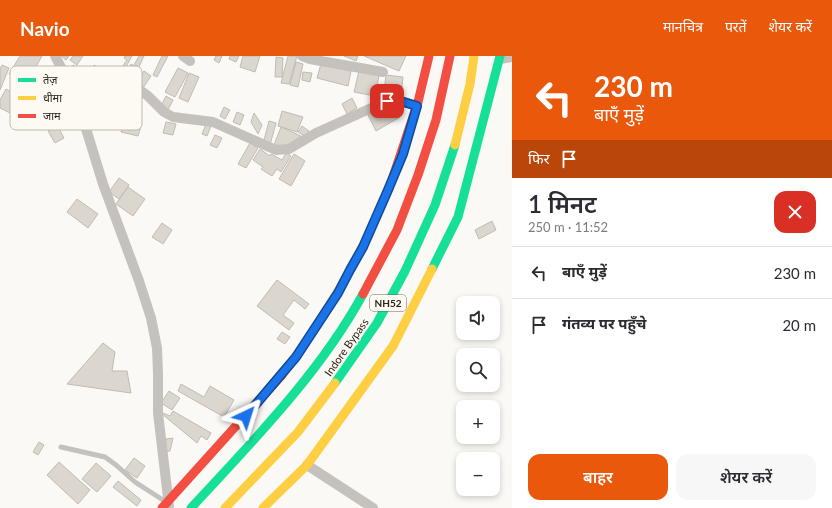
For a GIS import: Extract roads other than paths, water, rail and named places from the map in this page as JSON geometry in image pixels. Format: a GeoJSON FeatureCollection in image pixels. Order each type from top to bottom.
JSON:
{"type":"FeatureCollection","features":[{"type":"Feature","properties":{"kind":"main road"},"geometry":{"type":"LineString","coordinates":[[166,506],[296,357],[338,293],[363,247],[403,154],[423,86],[429,56]]}},
{"type":"Feature","properties":{"kind":"main road","name":"Indore Bypass"},"geometry":{"type":"LineString","coordinates":[[191,508],[276,416],[327,351],[362,296],[397,230],[418,175],[436,120],[450,56]]}},
{"type":"Feature","properties":{"kind":"main road","name":"Indore Bypass"},"geometry":{"type":"LineString","coordinates":[[225,508],[298,432],[342,374],[377,323],[405,271],[435,205],[453,154],[470,84],[474,56]]}},
{"type":"Feature","properties":{"kind":"main road"},"geometry":{"type":"LineString","coordinates":[[263,508],[307,465],[393,346],[458,217],[500,58]]}},
{"type":"Feature","properties":{"kind":"street"},"geometry":{"type":"LineString","coordinates":[[55,56],[60,66]]}},
{"type":"Feature","properties":{"kind":"street"},"geometry":{"type":"LineString","coordinates":[[302,56],[310,59],[383,72]]}},
{"type":"Feature","properties":{"kind":"street"},"geometry":{"type":"LineString","coordinates":[[500,58],[512,57]]}},
{"type":"Feature","properties":{"kind":"street"},"geometry":{"type":"LineString","coordinates":[[142,92],[164,112],[173,117],[213,122],[276,150],[289,149],[316,133],[387,101],[397,100],[417,106]]}},
{"type":"Feature","properties":{"kind":"street"},"geometry":{"type":"LineString","coordinates":[[87,130],[103,184],[151,318],[157,348],[158,413],[166,506]]}},
{"type":"Feature","properties":{"kind":"street"},"geometry":{"type":"LineString","coordinates":[[307,465],[373,508]]}},
{"type":"Feature","properties":{"kind":"lane"},"geometry":{"type":"LineString","coordinates":[[61,447],[105,457],[166,506]]}}]}
